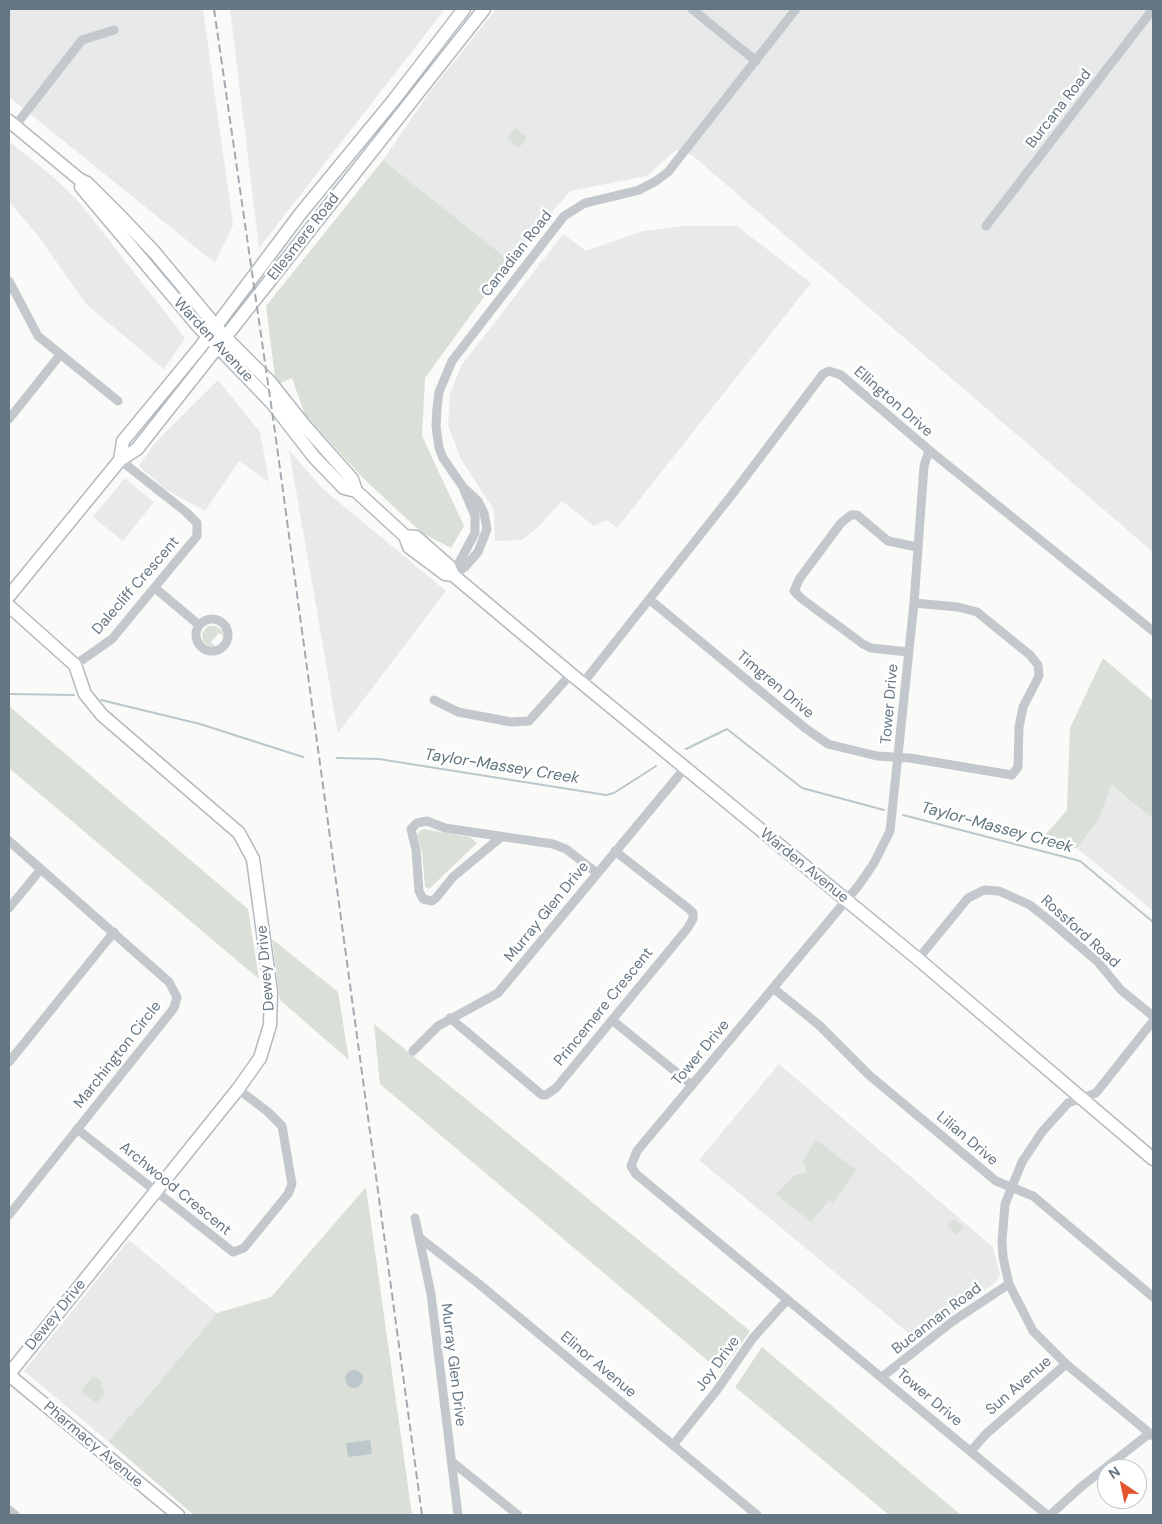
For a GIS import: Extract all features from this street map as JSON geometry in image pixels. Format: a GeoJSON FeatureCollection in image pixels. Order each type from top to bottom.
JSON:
{"type":"FeatureCollection","features":[{"type":"Feature","properties":{"kind":"main road","name":"Ellesmere Road"},"geometry":{"type":"LineString","coordinates":[[120,460],[123,441],[212,331],[301,213],[393,101],[464,9]]}},
{"type":"Feature","properties":{"kind":"main road","name":"Ellesmere Road"},"geometry":{"type":"LineString","coordinates":[[9,596],[120,460],[137,449],[484,9]]}},
{"type":"Feature","properties":{"kind":"main road"},"geometry":{"type":"LineString","coordinates":[[393,101],[404,109]]}},
{"type":"Feature","properties":{"kind":"main road","name":"Warden Avenue"},"geometry":{"type":"LineString","coordinates":[[12,124],[78,179],[81,188],[222,342],[270,382],[305,426],[352,479],[356,491],[406,536],[410,547],[445,574],[453,575],[918,959],[1153,1159]]}},
{"type":"Feature","properties":{"kind":"main road"},"geometry":{"type":"LineString","coordinates":[[9,606],[76,665]]}},
{"type":"Feature","properties":{"kind":"main road","name":"Dewey Drive"},"geometry":{"type":"LineString","coordinates":[[9,1375],[238,1088],[260,1058],[270,1025],[271,992],[253,860],[239,833],[102,715],[85,694],[76,665]]}},
{"type":"Feature","properties":{"kind":"main road","name":"Pharmacy Avenue"},"geometry":{"type":"LineString","coordinates":[[9,1375],[178,1515]]}},
{"type":"Feature","properties":{"kind":"street"},"geometry":{"type":"LineString","coordinates":[[692,9],[756,61]]}},
{"type":"Feature","properties":{"kind":"street","name":"Canadian Road"},"geometry":{"type":"LineString","coordinates":[[453,575],[465,568],[478,552],[487,529],[484,512],[478,501],[463,487],[443,458],[436,426],[439,392],[452,361],[564,216],[585,203],[627,194],[656,182],[673,167],[796,9]]}},
{"type":"Feature","properties":{"kind":"street","name":"Burcana Road"},"geometry":{"type":"LineString","coordinates":[[986,226],[1153,10]]}},
{"type":"Feature","properties":{"kind":"street"},"geometry":{"type":"LineString","coordinates":[[12,124],[82,40],[114,30]]}},
{"type":"Feature","properties":{"kind":"street"},"geometry":{"type":"LineString","coordinates":[[9,281],[38,336],[60,356],[118,401]]}},
{"type":"Feature","properties":{"kind":"street"},"geometry":{"type":"LineString","coordinates":[[9,419],[60,356]]}},
{"type":"Feature","properties":{"kind":"street","name":"Ellington Drive"},"geometry":{"type":"LineString","coordinates":[[583,683],[740,485],[823,374],[829,371],[841,375],[929,450],[1153,631]]}},
{"type":"Feature","properties":{"kind":"street","name":"Tower Drive"},"geometry":{"type":"LineString","coordinates":[[929,450],[924,466],[914,603],[890,831],[874,863],[634,1156],[632,1168],[636,1174],[787,1300],[1048,1515]]}},
{"type":"Feature","properties":{"kind":"street","name":"Dalecliff Crescent"},"geometry":{"type":"LineString","coordinates":[[76,665],[112,638],[197,536],[197,523],[120,460]]}},
{"type":"Feature","properties":{"kind":"street"},"geometry":{"type":"LineString","coordinates":[[908,652],[871,648],[863,644],[794,591],[800,578],[841,523],[851,515],[857,515],[872,530],[888,541],[918,547]]}},
{"type":"Feature","properties":{"kind":"street"},"geometry":{"type":"LineString","coordinates":[[155,588],[199,625]]}},
{"type":"Feature","properties":{"kind":"street","name":"Timgren Drive"},"geometry":{"type":"LineString","coordinates":[[649,599],[818,739],[835,747],[858,752],[1012,775],[1018,767],[1019,727],[1022,707],[1039,676],[1038,665],[1030,655],[981,615],[958,606],[914,603]]}},
{"type":"Feature","properties":{"kind":"street"},"geometry":{"type":"LineString","coordinates":[[434,700],[458,712],[511,722],[530,721],[571,674]]}},
{"type":"Feature","properties":{"kind":"street","name":"Murray Glen Drive"},"geometry":{"type":"LineString","coordinates":[[413,1051],[432,1031],[450,1018],[498,993],[685,768]]}},
{"type":"Feature","properties":{"kind":"street"},"geometry":{"type":"LineString","coordinates":[[501,837],[453,877],[436,898],[432,901],[423,898],[420,891],[416,850],[412,834],[414,825],[426,821],[445,828],[553,844],[566,849],[597,873]]}},
{"type":"Feature","properties":{"kind":"street","name":"Marchington Circle"},"geometry":{"type":"LineString","coordinates":[[9,840],[170,982],[177,997],[174,1008],[9,1215]]}},
{"type":"Feature","properties":{"kind":"street","name":"Princemere Crescent"},"geometry":{"type":"LineString","coordinates":[[450,1018],[542,1095],[546,1095],[556,1088],[687,929],[693,918],[693,913],[689,909],[615,851]]}},
{"type":"Feature","properties":{"kind":"street"},"geometry":{"type":"LineString","coordinates":[[9,908],[41,869]]}},
{"type":"Feature","properties":{"kind":"street","name":"Rossford Road"},"geometry":{"type":"LineString","coordinates":[[918,959],[968,898],[978,891],[989,889],[999,891],[1030,905],[1055,925],[1097,961],[1121,990],[1153,1016]]}},
{"type":"Feature","properties":{"kind":"street"},"geometry":{"type":"LineString","coordinates":[[9,1062],[114,932]]}},
{"type":"Feature","properties":{"kind":"street","name":"Lilian Drive"},"geometry":{"type":"LineString","coordinates":[[773,988],[819,1026],[869,1075],[996,1181],[1033,1196],[1153,1297]]}},
{"type":"Feature","properties":{"kind":"street"},"geometry":{"type":"LineString","coordinates":[[612,1020],[692,1085]]}},
{"type":"Feature","properties":{"kind":"street"},"geometry":{"type":"LineString","coordinates":[[1048,1515],[1081,1487],[1152,1435],[1066,1364],[1033,1331],[1009,1284],[1003,1257],[1004,1212],[1022,1162],[1042,1132],[1068,1103],[1096,1093],[1153,1021]]}},
{"type":"Feature","properties":{"kind":"street","name":"Archwood Crescent"},"geometry":{"type":"LineString","coordinates":[[77,1129],[233,1252],[244,1248],[288,1194],[292,1184],[282,1126],[238,1088]]}},
{"type":"Feature","properties":{"kind":"street","name":"Murray Glen Drive"},"geometry":{"type":"LineString","coordinates":[[416,1218],[431,1294],[458,1515]]}},
{"type":"Feature","properties":{"kind":"street","name":"Elinor Avenue"},"geometry":{"type":"LineString","coordinates":[[420,1238],[479,1284],[757,1515]]}},
{"type":"Feature","properties":{"kind":"street","name":"Bucannan Road"},"geometry":{"type":"LineString","coordinates":[[882,1377],[953,1321],[1009,1284]]}},
{"type":"Feature","properties":{"kind":"street","name":"Joy Drive"},"geometry":{"type":"LineString","coordinates":[[673,1445],[717,1390],[753,1338],[787,1300]]}},
{"type":"Feature","properties":{"kind":"street","name":"Sun Avenue"},"geometry":{"type":"LineString","coordinates":[[972,1451],[992,1428],[1066,1364]]}},
{"type":"Feature","properties":{"kind":"street"},"geometry":{"type":"LineString","coordinates":[[451,1461],[518,1515]]}},
{"type":"Feature","properties":{"kind":"street"},"geometry":{"type":"LineString","coordinates":[[9,1510],[15,1515]]}},
{"type":"Feature","properties":{"kind":"shaded area"},"geometry":{"type":"Polygon","coordinates":[[[9,9],[203,9],[233,225],[215,263],[9,97],[9,9]]]}},
{"type":"Feature","properties":{"kind":"shaded area"},"geometry":{"type":"Polygon","coordinates":[[[230,9],[445,9],[259,248],[230,9]]]}},
{"type":"Feature","properties":{"kind":"shaded area"},"geometry":{"type":"Polygon","coordinates":[[[496,9],[1153,9],[1153,552],[693,156],[676,150],[647,176],[570,191],[510,261],[383,160],[429,93],[496,9]]]}},
{"type":"Feature","properties":{"kind":"shaded area"},"geometry":{"type":"Polygon","coordinates":[[[515,128],[527,137],[519,148],[507,138],[515,128]]]}},
{"type":"Feature","properties":{"kind":"shaded area"},"geometry":{"type":"Polygon","coordinates":[[[9,141],[53,177],[80,203],[185,338],[164,369],[87,305],[38,236],[9,201],[9,141]]]}},
{"type":"Feature","properties":{"kind":"shaded area"},"geometry":{"type":"Polygon","coordinates":[[[383,160],[510,261],[425,378],[422,436],[464,526],[451,548],[422,533],[364,479],[305,415],[292,378],[276,385],[266,306],[383,160]]]}},
{"type":"Feature","properties":{"kind":"shaded area"},"geometry":{"type":"Polygon","coordinates":[[[684,226],[737,226],[811,283],[617,528],[607,520],[594,526],[562,501],[538,527],[522,540],[495,541],[494,510],[461,459],[448,425],[450,394],[461,366],[563,234],[586,251],[643,231],[684,226]]]}},
{"type":"Feature","properties":{"kind":"shaded area"},"geometry":{"type":"Polygon","coordinates":[[[218,380],[260,432],[269,482],[239,461],[205,511],[165,489],[139,466],[154,444],[218,380]]]}},
{"type":"Feature","properties":{"kind":"shaded area"},"geometry":{"type":"Polygon","coordinates":[[[289,450],[323,489],[446,591],[338,733],[289,450]]]}},
{"type":"Feature","properties":{"kind":"shaded area"},"geometry":{"type":"Polygon","coordinates":[[[125,478],[154,502],[123,541],[93,517],[125,478]]]}},
{"type":"Feature","properties":{"kind":"shaded area"},"geometry":{"type":"Polygon","coordinates":[[[208,626],[216,626],[223,631],[224,637],[219,633],[211,642],[216,647],[208,646],[203,641],[202,633],[208,626]]]}},
{"type":"Feature","properties":{"kind":"shaded area"},"geometry":{"type":"Polygon","coordinates":[[[1103,658],[1153,701],[1153,819],[1111,785],[1099,819],[1077,848],[1039,842],[1067,810],[1070,728],[1103,658]]]}},
{"type":"Feature","properties":{"kind":"shaded area"},"geometry":{"type":"Polygon","coordinates":[[[9,706],[248,909],[259,979],[9,768],[9,706]]]}},
{"type":"Feature","properties":{"kind":"shaded area"},"geometry":{"type":"Polygon","coordinates":[[[1110,785],[1153,819],[1153,911],[1077,848],[1099,819],[1110,785]]]}},
{"type":"Feature","properties":{"kind":"shaded area"},"geometry":{"type":"Polygon","coordinates":[[[424,829],[470,837],[477,843],[429,889],[425,887],[422,852],[417,836],[419,831],[424,829]]]}},
{"type":"Feature","properties":{"kind":"shaded area"},"geometry":{"type":"Polygon","coordinates":[[[272,939],[338,992],[349,1060],[280,1000],[272,939]]]}},
{"type":"Feature","properties":{"kind":"shaded area"},"geometry":{"type":"Polygon","coordinates":[[[374,1024],[750,1331],[721,1372],[380,1084],[374,1024]]]}},
{"type":"Feature","properties":{"kind":"shaded area"},"geometry":{"type":"Polygon","coordinates":[[[779,1064],[993,1247],[1000,1274],[996,1282],[917,1340],[699,1160],[779,1064]]]}},
{"type":"Feature","properties":{"kind":"shaded area"},"geometry":{"type":"Polygon","coordinates":[[[816,1140],[856,1170],[833,1203],[829,1200],[811,1222],[776,1194],[795,1175],[807,1173],[803,1160],[816,1140]]]}},
{"type":"Feature","properties":{"kind":"shaded area"},"geometry":{"type":"Polygon","coordinates":[[[366,1187],[412,1515],[194,1515],[109,1442],[217,1313],[271,1297],[366,1187]]]}},
{"type":"Feature","properties":{"kind":"shaded area"},"geometry":{"type":"Polygon","coordinates":[[[954,1219],[964,1227],[957,1235],[947,1226],[954,1219]]]}},
{"type":"Feature","properties":{"kind":"shaded area"},"geometry":{"type":"Polygon","coordinates":[[[129,1240],[217,1313],[109,1442],[24,1371],[129,1240]]]}},
{"type":"Feature","properties":{"kind":"shaded area"},"geometry":{"type":"Polygon","coordinates":[[[762,1347],[961,1515],[889,1515],[735,1387],[762,1347]]]}},
{"type":"Feature","properties":{"kind":"shaded area"},"geometry":{"type":"Polygon","coordinates":[[[354,1370],[360,1373],[363,1379],[360,1385],[354,1388],[348,1385],[345,1379],[348,1373],[354,1370]]]}},
{"type":"Feature","properties":{"kind":"shaded area"},"geometry":{"type":"Polygon","coordinates":[[[93,1376],[103,1382],[100,1386],[106,1392],[96,1403],[81,1391],[93,1376]]]}},
{"type":"Feature","properties":{"kind":"shaded area"},"geometry":{"type":"Polygon","coordinates":[[[370,1440],[372,1454],[348,1457],[346,1443],[370,1440]]]}},
{"type":"Feature","properties":{"kind":"waterway","name":"Taylor-Massey Creek"},"geometry":{"type":"LineString","coordinates":[[9,694],[74,695]]}},
{"type":"Feature","properties":{"kind":"waterway","name":"Taylor-Massey Creek"},"geometry":{"type":"LineString","coordinates":[[101,700],[200,724],[303,757]]}},
{"type":"Feature","properties":{"kind":"waterway","name":"Taylor-Massey Creek"},"geometry":{"type":"LineString","coordinates":[[686,749],[727,729],[802,788],[884,810]]}},
{"type":"Feature","properties":{"kind":"waterway","name":"Taylor-Massey Creek"},"geometry":{"type":"LineString","coordinates":[[337,758],[379,759],[606,795],[614,793],[656,766]]}},
{"type":"Feature","properties":{"kind":"waterway","name":"Taylor-Massey Creek"},"geometry":{"type":"LineString","coordinates":[[903,815],[1080,861],[1153,922]]}},
{"type":"Feature","properties":{"kind":"railway"},"geometry":{"type":"LineString","coordinates":[[214,9],[275,432],[422,1515]]}}]}
